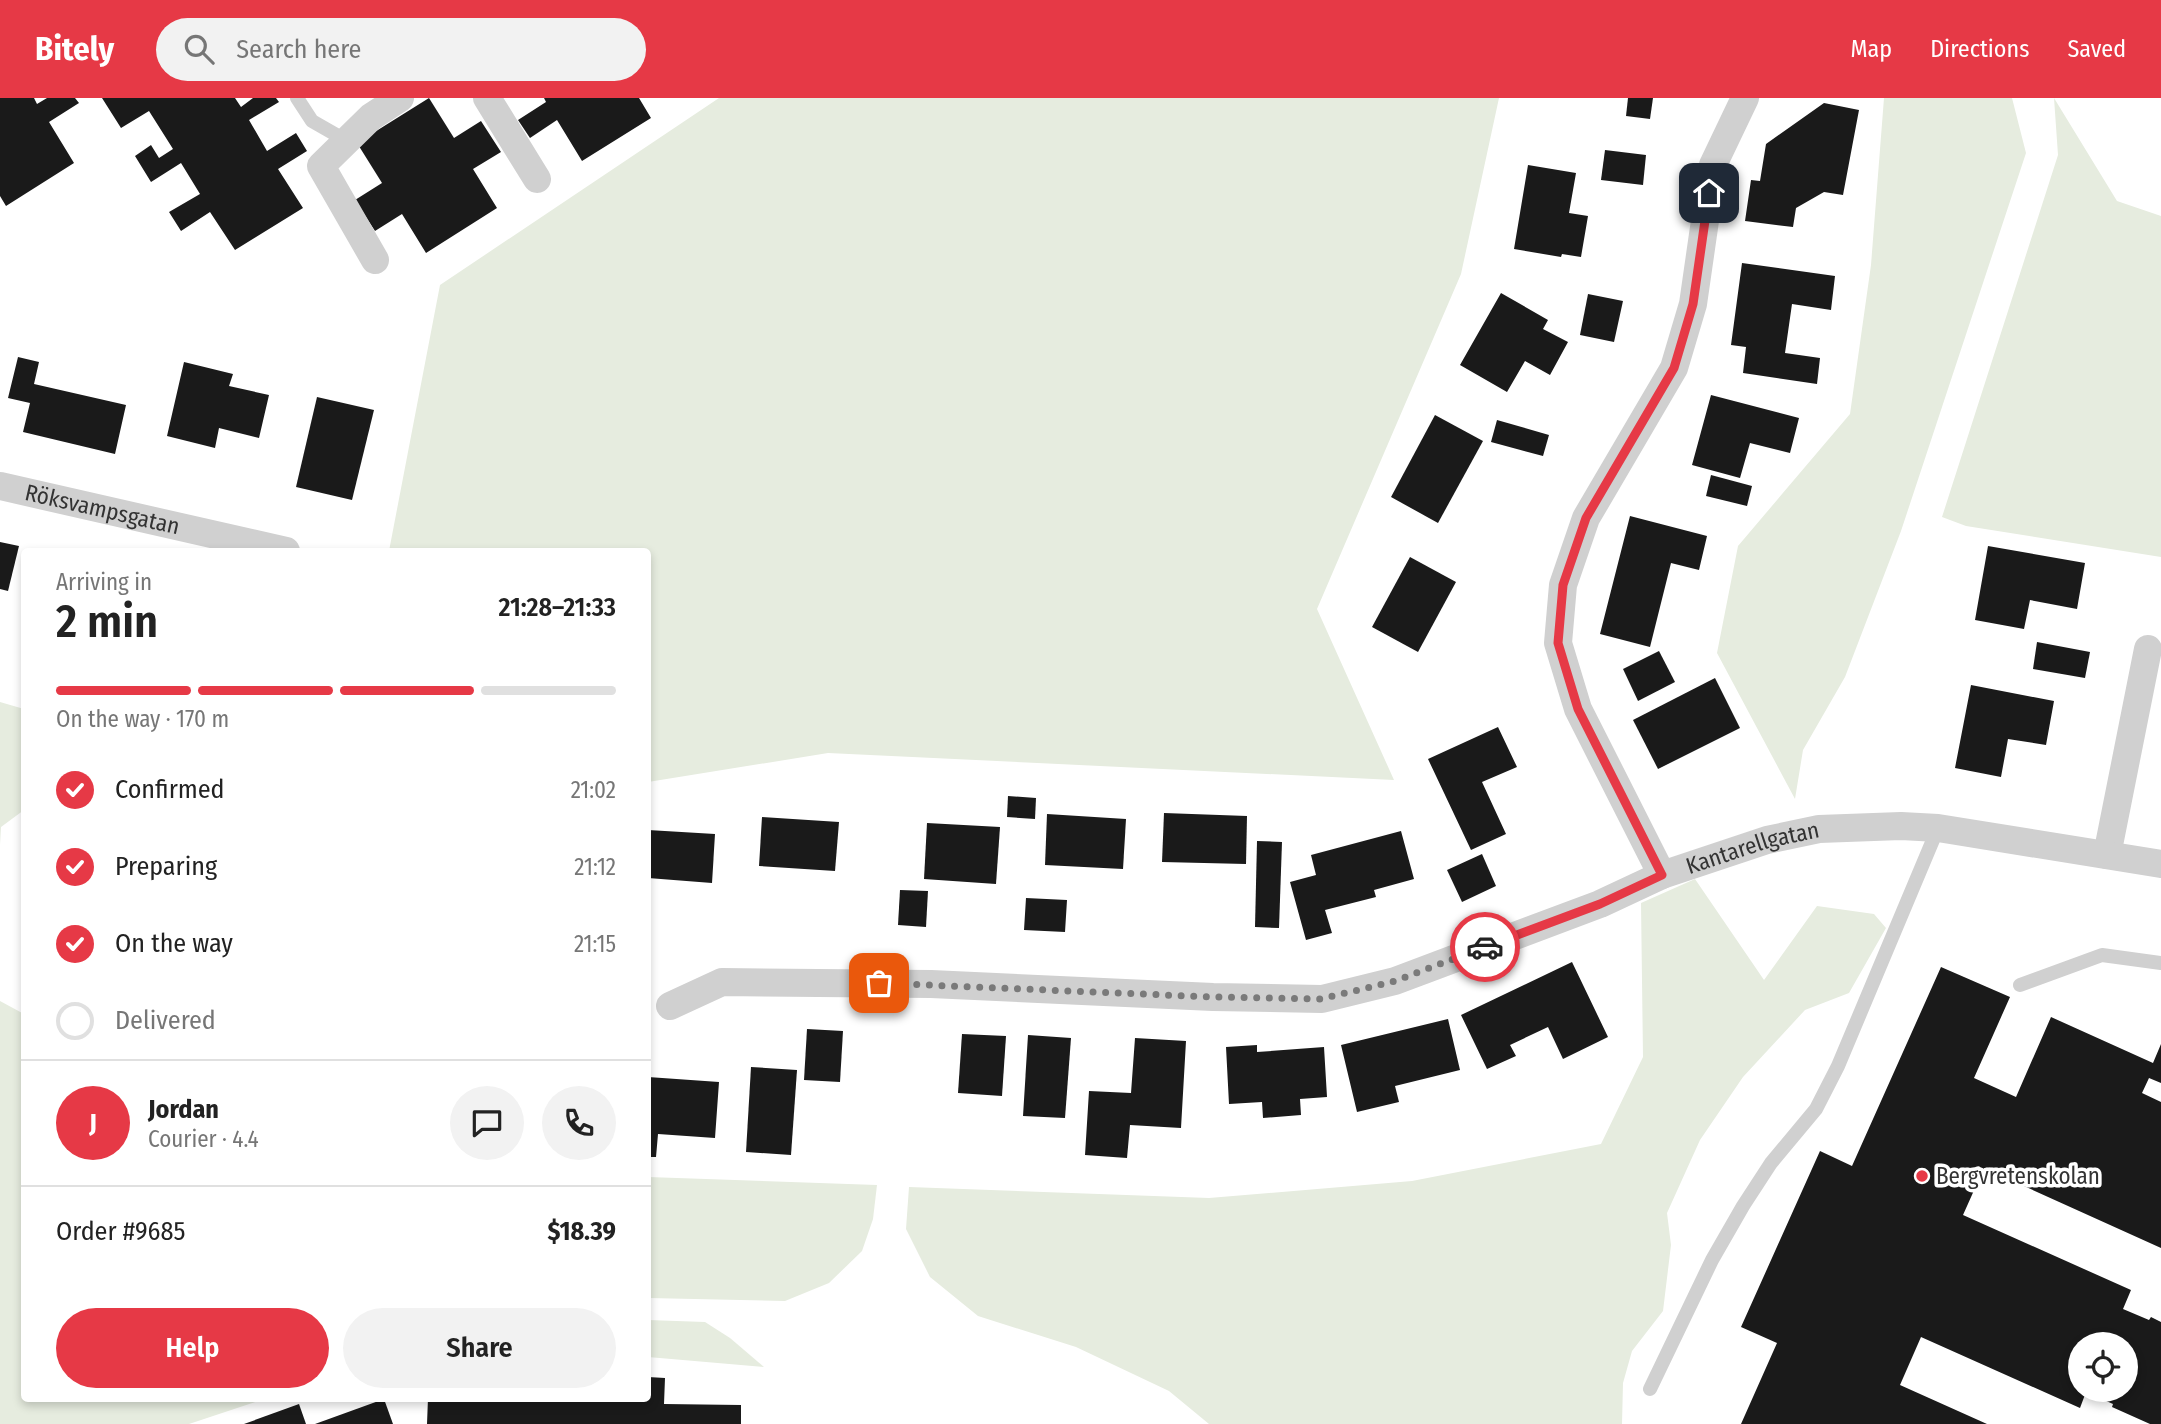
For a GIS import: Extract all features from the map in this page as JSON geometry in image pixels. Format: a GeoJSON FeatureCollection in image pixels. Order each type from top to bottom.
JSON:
{"type":"FeatureCollection","features":[{"type":"Feature","properties":{"kind":"street"},"geometry":{"type":"LineString","coordinates":[[375,260],[321,166],[371,117],[400,98]]}},
{"type":"Feature","properties":{"kind":"street"},"geometry":{"type":"LineString","coordinates":[[487,98],[537,179]]}},
{"type":"Feature","properties":{"kind":"street"},"geometry":{"type":"LineString","coordinates":[[1662,875],[1578,709],[1558,643],[1563,585],[1586,518],[1674,368],[1693,304],[1713,165],[1745,98]]}},
{"type":"Feature","properties":{"kind":"street","name":"Röksvampsgatan"},"geometry":{"type":"LineString","coordinates":[[0,486],[273,548]]}},
{"type":"Feature","properties":{"kind":"street"},"geometry":{"type":"LineString","coordinates":[[2107,855],[2148,649]]}},
{"type":"Feature","properties":{"kind":"street","name":"Kantarellgatan"},"geometry":{"type":"LineString","coordinates":[[670,1006],[722,982],[931,984],[1199,997],[1321,999],[1395,981],[1600,904],[1662,875],[1767,840],[1819,829],[1901,825],[1938,828],[2161,864]]}},
{"type":"Feature","properties":{"kind":"lane"},"geometry":{"type":"LineString","coordinates":[[297,98],[312,121],[346,141]]}},
{"type":"Feature","properties":{"kind":"lane"},"geometry":{"type":"LineString","coordinates":[[1650,1389],[1712,1260],[1737,1217],[1771,1163],[1816,1109],[1838,1066],[1938,828]]}},
{"type":"Feature","properties":{"kind":"lane"},"geometry":{"type":"LineString","coordinates":[[2020,985],[2102,955],[2161,963]]}},
{"type":"Feature","properties":{"kind":"shaded area"},"geometry":{"type":"Polygon","coordinates":[[[719,98],[1499,98],[1461,274],[1317,609],[1394,780],[828,753],[651,782],[651,548],[390,548],[440,285],[719,98]]]}},
{"type":"Feature","properties":{"kind":"shaded area"},"geometry":{"type":"Polygon","coordinates":[[[1884,98],[2012,98],[2026,153],[1901,531],[1845,677],[1803,750],[1795,799],[1717,653],[1738,546],[1850,414],[1871,265],[1884,98]]]}},
{"type":"Feature","properties":{"kind":"shaded area"},"geometry":{"type":"Polygon","coordinates":[[[2054,98],[2117,201],[2161,216],[2161,557],[1966,526],[1942,517],[2058,155],[2054,98]]]}},
{"type":"Feature","properties":{"kind":"shaded area"},"geometry":{"type":"Polygon","coordinates":[[[0,702],[21,708],[21,812],[1,827],[0,845],[0,702]]]}},
{"type":"Feature","properties":{"kind":"shaded area"},"geometry":{"type":"Polygon","coordinates":[[[1695,879],[1764,980],[1817,906],[1874,914],[1886,928],[1849,993],[1805,1010],[1743,1077],[1700,1140],[1667,1213],[1671,1245],[1663,1311],[1632,1351],[1623,1383],[1622,1424],[1209,1424],[1169,1391],[1076,1347],[978,1316],[930,1277],[906,1229],[909,1187],[1209,1198],[1412,1181],[1601,1144],[1643,1057],[1641,903],[1695,879]]]}},
{"type":"Feature","properties":{"kind":"shaded area"},"geometry":{"type":"Polygon","coordinates":[[[0,1001],[21,1012],[21,1402],[255,1402],[189,1424],[0,1424],[0,1001]]]}},
{"type":"Feature","properties":{"kind":"shaded area"},"geometry":{"type":"Polygon","coordinates":[[[651,1177],[877,1185],[873,1219],[862,1251],[829,1283],[785,1301],[651,1298],[651,1177]]]}},
{"type":"Feature","properties":{"kind":"shaded area"},"geometry":{"type":"Polygon","coordinates":[[[651,1320],[705,1322],[730,1338],[764,1367],[651,1357],[651,1320]]]}},
{"type":"Feature","properties":{"kind":"building"},"geometry":{"type":"Polygon","coordinates":[[[0,98],[34,98],[37,104],[47,98],[75,98],[79,103],[49,122],[74,163],[6,206],[0,196],[0,98]]]}},
{"type":"Feature","properties":{"kind":"building"},"geometry":{"type":"Polygon","coordinates":[[[102,98],[235,98],[241,107],[253,98],[276,98],[279,102],[249,120],[267,151],[296,133],[307,151],[278,169],[303,208],[235,250],[210,212],[181,231],[169,212],[200,194],[181,163],[151,182],[135,156],[151,145],[159,158],[173,149],[149,111],[121,128],[102,98]]]}},
{"type":"Feature","properties":{"kind":"building"},"geometry":{"type":"Polygon","coordinates":[[[429,98],[454,138],[481,121],[501,152],[473,169],[497,208],[426,253],[402,214],[375,231],[355,200],[382,183],[357,143],[429,98]]]}},
{"type":"Feature","properties":{"kind":"building"},"geometry":{"type":"Polygon","coordinates":[[[544,98],[639,98],[651,118],[582,161],[557,120],[530,138],[518,120],[546,102],[544,98]]]}},
{"type":"Feature","properties":{"kind":"building"},"geometry":{"type":"Polygon","coordinates":[[[1628,98],[1653,98],[1650,119],[1626,116],[1628,98]]]}},
{"type":"Feature","properties":{"kind":"building"},"geometry":{"type":"Polygon","coordinates":[[[1824,103],[1859,110],[1843,195],[1824,192],[1796,208],[1793,227],[1745,221],[1751,180],[1760,181],[1766,144],[1824,103]]]}},
{"type":"Feature","properties":{"kind":"building"},"geometry":{"type":"Polygon","coordinates":[[[1605,150],[1646,155],[1643,185],[1601,180],[1605,150]]]}},
{"type":"Feature","properties":{"kind":"building"},"geometry":{"type":"Polygon","coordinates":[[[1528,165],[1576,173],[1569,213],[1588,216],[1581,257],[1562,254],[1561,257],[1514,249],[1528,165]]]}},
{"type":"Feature","properties":{"kind":"building"},"geometry":{"type":"Polygon","coordinates":[[[1742,263],[1835,276],[1831,310],[1792,304],[1785,353],[1820,358],[1817,384],[1743,373],[1746,347],[1731,345],[1742,263]]]}},
{"type":"Feature","properties":{"kind":"building"},"geometry":{"type":"Polygon","coordinates":[[[1501,293],[1548,320],[1543,329],[1568,342],[1550,375],[1525,361],[1507,392],[1460,365],[1501,293]]]}},
{"type":"Feature","properties":{"kind":"building"},"geometry":{"type":"Polygon","coordinates":[[[1588,294],[1623,301],[1614,342],[1580,335],[1588,294]]]}},
{"type":"Feature","properties":{"kind":"building"},"geometry":{"type":"Polygon","coordinates":[[[18,357],[39,362],[34,384],[126,405],[115,454],[23,432],[30,403],[8,398],[18,357]]]}},
{"type":"Feature","properties":{"kind":"building"},"geometry":{"type":"Polygon","coordinates":[[[184,362],[233,374],[229,386],[269,395],[259,438],[219,428],[215,448],[167,436],[184,362]]]}},
{"type":"Feature","properties":{"kind":"building"},"geometry":{"type":"Polygon","coordinates":[[[1711,395],[1799,418],[1790,453],[1750,443],[1740,478],[1692,465],[1711,395]]]}},
{"type":"Feature","properties":{"kind":"building"},"geometry":{"type":"Polygon","coordinates":[[[317,397],[374,410],[352,500],[296,487],[317,397]]]}},
{"type":"Feature","properties":{"kind":"building"},"geometry":{"type":"Polygon","coordinates":[[[1435,415],[1483,441],[1438,523],[1391,497],[1435,415]]]}},
{"type":"Feature","properties":{"kind":"building"},"geometry":{"type":"Polygon","coordinates":[[[1497,420],[1549,435],[1543,456],[1491,442],[1497,420]]]}},
{"type":"Feature","properties":{"kind":"building"},"geometry":{"type":"Polygon","coordinates":[[[1711,475],[1752,486],[1747,506],[1706,496],[1711,475]]]}},
{"type":"Feature","properties":{"kind":"building"},"geometry":{"type":"Polygon","coordinates":[[[1630,516],[1707,536],[1699,570],[1671,563],[1650,647],[1600,634],[1630,516]]]}},
{"type":"Feature","properties":{"kind":"building"},"geometry":{"type":"Polygon","coordinates":[[[0,542],[19,546],[8,591],[0,589],[0,542]]]}},
{"type":"Feature","properties":{"kind":"building"},"geometry":{"type":"Polygon","coordinates":[[[1988,546],[2085,563],[2077,609],[2030,600],[2024,629],[1975,620],[1988,546]]]}},
{"type":"Feature","properties":{"kind":"building"},"geometry":{"type":"Polygon","coordinates":[[[1410,557],[1456,582],[1418,652],[1372,627],[1410,557]]]}},
{"type":"Feature","properties":{"kind":"building"},"geometry":{"type":"Polygon","coordinates":[[[2037,642],[2090,652],[2085,678],[2033,669],[2037,642]]]}},
{"type":"Feature","properties":{"kind":"building"},"geometry":{"type":"Polygon","coordinates":[[[1659,651],[1675,682],[1638,701],[1623,669],[1659,651]]]}},
{"type":"Feature","properties":{"kind":"building"},"geometry":{"type":"Polygon","coordinates":[[[1715,678],[1740,728],[1658,769],[1633,720],[1715,678]]]}},
{"type":"Feature","properties":{"kind":"building"},"geometry":{"type":"Polygon","coordinates":[[[1971,685],[2054,701],[2046,745],[2008,739],[2001,777],[1955,768],[1971,685]]]}},
{"type":"Feature","properties":{"kind":"building"},"geometry":{"type":"Polygon","coordinates":[[[1498,727],[1517,767],[1482,782],[1506,834],[1471,850],[1428,759],[1498,727]]]}},
{"type":"Feature","properties":{"kind":"building"},"geometry":{"type":"Polygon","coordinates":[[[1008,796],[1036,798],[1035,819],[1007,817],[1008,796]]]}},
{"type":"Feature","properties":{"kind":"building"},"geometry":{"type":"Polygon","coordinates":[[[1164,813],[1247,816],[1246,864],[1162,862],[1164,813]]]}},
{"type":"Feature","properties":{"kind":"building"},"geometry":{"type":"Polygon","coordinates":[[[1047,814],[1126,819],[1123,869],[1045,865],[1047,814]]]}},
{"type":"Feature","properties":{"kind":"building"},"geometry":{"type":"Polygon","coordinates":[[[762,817],[839,822],[835,871],[759,866],[762,817]]]}},
{"type":"Feature","properties":{"kind":"building"},"geometry":{"type":"Polygon","coordinates":[[[927,823],[1000,827],[996,884],[924,879],[927,823]]]}},
{"type":"Feature","properties":{"kind":"building"},"geometry":{"type":"Polygon","coordinates":[[[651,830],[715,834],[712,883],[651,878],[651,830]]]}},
{"type":"Feature","properties":{"kind":"building"},"geometry":{"type":"Polygon","coordinates":[[[1401,831],[1414,879],[1374,890],[1376,897],[1325,910],[1332,933],[1306,940],[1290,882],[1316,875],[1311,855],[1401,831]]]}},
{"type":"Feature","properties":{"kind":"building"},"geometry":{"type":"Polygon","coordinates":[[[1257,841],[1282,842],[1279,928],[1255,927],[1257,841]]]}},
{"type":"Feature","properties":{"kind":"building"},"geometry":{"type":"Polygon","coordinates":[[[1482,854],[1496,886],[1462,902],[1447,870],[1482,854]]]}},
{"type":"Feature","properties":{"kind":"building"},"geometry":{"type":"Polygon","coordinates":[[[900,890],[928,891],[926,927],[898,925],[900,890]]]}},
{"type":"Feature","properties":{"kind":"building"},"geometry":{"type":"Polygon","coordinates":[[[1026,898],[1067,900],[1065,932],[1024,930],[1026,898]]]}},
{"type":"Feature","properties":{"kind":"building"},"geometry":{"type":"Polygon","coordinates":[[[1572,962],[1608,1037],[1563,1059],[1548,1027],[1510,1045],[1516,1056],[1487,1069],[1461,1015],[1572,962]]]}},
{"type":"Feature","properties":{"kind":"building"},"geometry":{"type":"Polygon","coordinates":[[[1941,967],[2010,997],[1974,1078],[2016,1097],[2051,1017],[2153,1063],[2161,1044],[2161,1083],[2149,1078],[2142,1093],[2161,1102],[2161,1248],[1984,1168],[1963,1215],[2131,1290],[2123,1309],[2161,1322],[2161,1424],[2150,1424],[2112,1407],[2113,1404],[2108,1402],[2138,1402],[2138,1332],[2068,1332],[2068,1402],[2082,1402],[2080,1408],[1921,1337],[1900,1385],[1987,1424],[1741,1424],[1777,1343],[1741,1327],[1820,1151],[1852,1166],[1941,967]]]}},
{"type":"Feature","properties":{"kind":"building"},"geometry":{"type":"Polygon","coordinates":[[[1448,1019],[1460,1070],[1395,1086],[1399,1102],[1357,1112],[1341,1045],[1448,1019]]]}},
{"type":"Feature","properties":{"kind":"building"},"geometry":{"type":"Polygon","coordinates":[[[807,1029],[843,1031],[840,1082],[804,1080],[807,1029]]]}},
{"type":"Feature","properties":{"kind":"building"},"geometry":{"type":"Polygon","coordinates":[[[962,1034],[1006,1036],[1002,1096],[958,1093],[962,1034]]]}},
{"type":"Feature","properties":{"kind":"building"},"geometry":{"type":"Polygon","coordinates":[[[1028,1035],[1071,1038],[1065,1118],[1023,1116],[1028,1035]]]}},
{"type":"Feature","properties":{"kind":"building"},"geometry":{"type":"Polygon","coordinates":[[[1135,1038],[1186,1041],[1181,1128],[1130,1125],[1127,1158],[1085,1155],[1089,1091],[1131,1093],[1135,1038]]]}},
{"type":"Feature","properties":{"kind":"building"},"geometry":{"type":"Polygon","coordinates":[[[1257,1045],[1257,1052],[1324,1047],[1327,1097],[1300,1099],[1301,1115],[1263,1118],[1262,1102],[1229,1104],[1226,1047],[1257,1045]]]}},
{"type":"Feature","properties":{"kind":"building"},"geometry":{"type":"Polygon","coordinates":[[[751,1067],[797,1070],[791,1155],[746,1152],[751,1067]]]}},
{"type":"Feature","properties":{"kind":"building"},"geometry":{"type":"Polygon","coordinates":[[[651,1077],[719,1082],[715,1138],[658,1134],[656,1157],[651,1157],[651,1077]]]}},
{"type":"Feature","properties":{"kind":"building"},"geometry":{"type":"Polygon","coordinates":[[[651,1377],[665,1378],[664,1404],[741,1405],[741,1424],[427,1424],[428,1402],[651,1402],[651,1377]]]}},
{"type":"Feature","properties":{"kind":"building"},"geometry":{"type":"Polygon","coordinates":[[[376,1402],[385,1402],[393,1424],[315,1424],[376,1402]]]}},
{"type":"Feature","properties":{"kind":"building"},"geometry":{"type":"Polygon","coordinates":[[[299,1404],[306,1424],[244,1424],[299,1404]]]}},
{"type":"Feature","properties":{"kind":"way so far"},"geometry":{"type":"LineString","coordinates":[[879,983],[1321,999],[1395,981],[1485,947]]}},
{"type":"Feature","properties":{"kind":"place","name":"Bergvretenskolan"},"geometry":{"type":"Point","coordinates":[1922,1176]}},
{"type":"Feature","properties":{"kind":"route"},"geometry":{"type":"LineString","coordinates":[[1485,947],[1600,904],[1662,875],[1578,709],[1558,643],[1563,585],[1586,518],[1674,368],[1693,304],[1709,193]]}}]}
